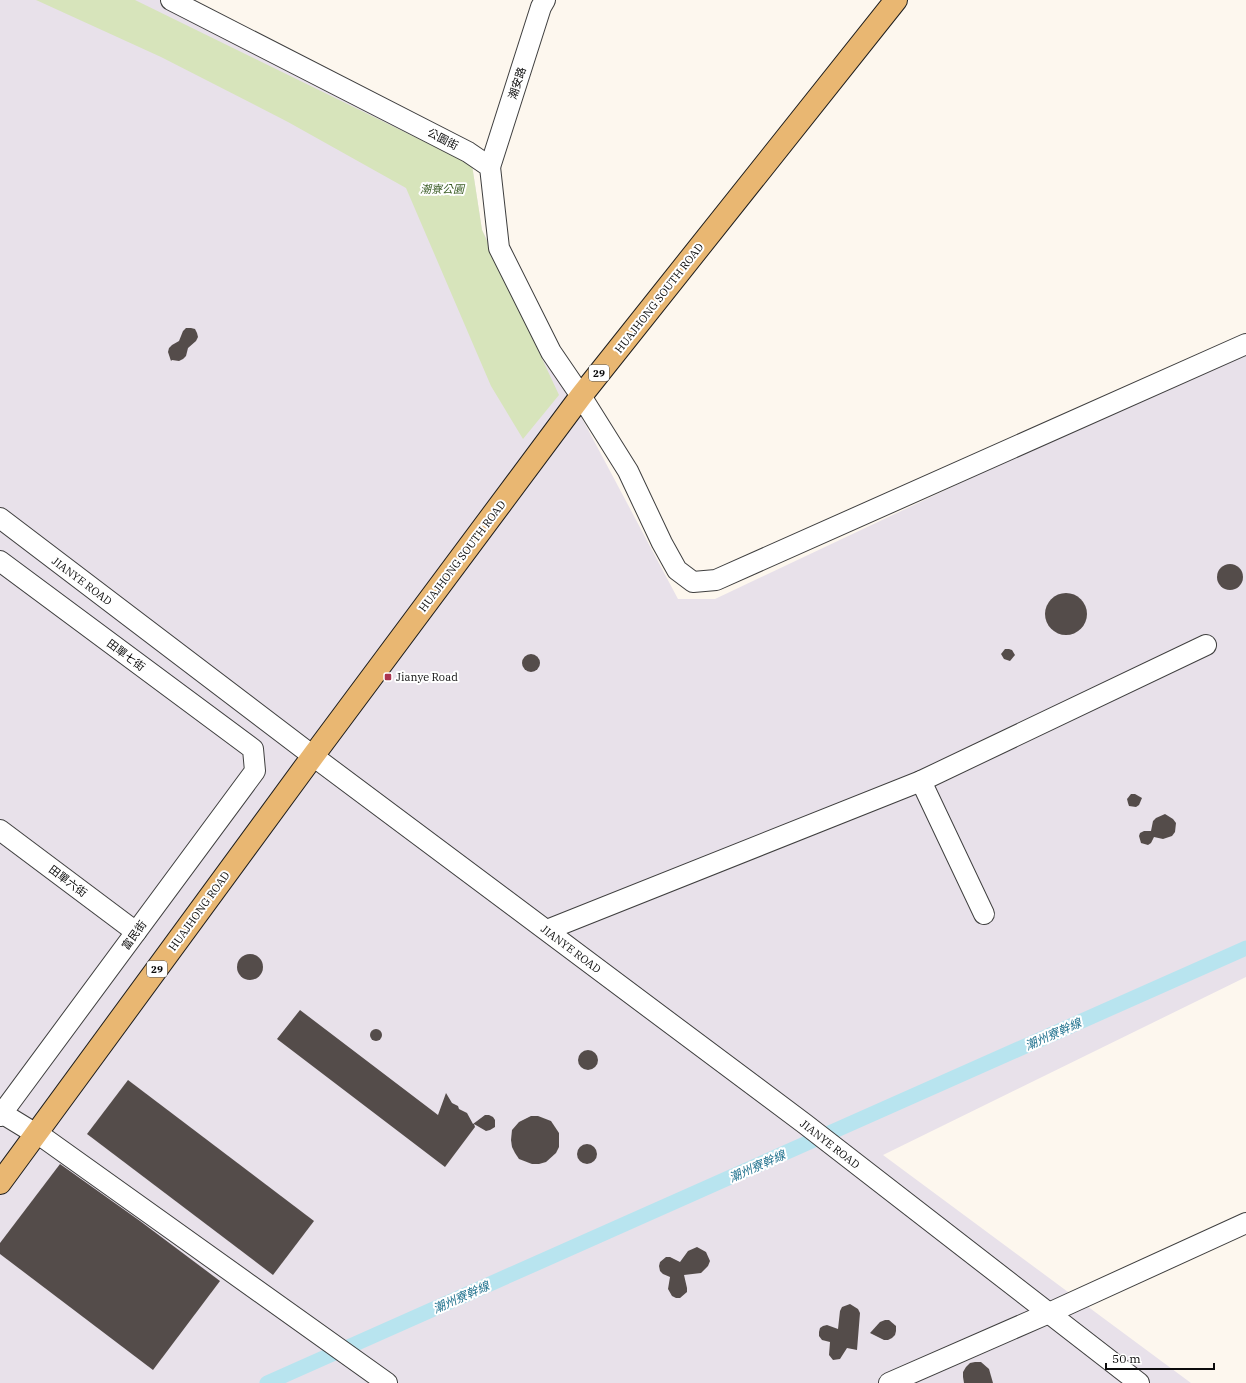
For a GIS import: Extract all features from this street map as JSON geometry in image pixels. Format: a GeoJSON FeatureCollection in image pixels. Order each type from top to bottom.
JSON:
{"type":"FeatureCollection","features":[{"type":"Feature","properties":{"kind":"main road","name":"HUAJHONG SOUTH ROAD"},"geometry":{"type":"LineString","coordinates":[[313,756],[581,396],[896,0]]}},
{"type":"Feature","properties":{"kind":"main road","name":"HUAJHONG ROAD"},"geometry":{"type":"LineString","coordinates":[[0,1183],[313,756]]}},
{"type":"Feature","properties":{"kind":"street","name":"公園街"},"geometry":{"type":"LineString","coordinates":[[171,0],[468,152],[490,167]]}},
{"type":"Feature","properties":{"kind":"street","name":"潮安路"},"geometry":{"type":"LineString","coordinates":[[490,167],[541,7],[545,0]]}},
{"type":"Feature","properties":{"kind":"street"},"geometry":{"type":"LineString","coordinates":[[490,167],[499,248],[551,352],[581,396],[628,471],[662,543],[677,570],[693,582],[716,580],[1246,344]]}},
{"type":"Feature","properties":{"kind":"street","name":"JIANYE ROAD"},"geometry":{"type":"LineString","coordinates":[[0,518],[313,756],[805,1124],[1139,1383]]}},
{"type":"Feature","properties":{"kind":"street","name":"田單七街"},"geometry":{"type":"LineString","coordinates":[[0,561],[253,749]]}},
{"type":"Feature","properties":{"kind":"street"},"geometry":{"type":"LineString","coordinates":[[547,930],[921,781],[1206,645]]}},
{"type":"Feature","properties":{"kind":"street","name":"富民街"},"geometry":{"type":"LineString","coordinates":[[1,1114],[255,771],[253,749]]}},
{"type":"Feature","properties":{"kind":"street"},"geometry":{"type":"LineString","coordinates":[[921,781],[984,914]]}},
{"type":"Feature","properties":{"kind":"street","name":"田單六街"},"geometry":{"type":"LineString","coordinates":[[0,830],[136,932]]}},
{"type":"Feature","properties":{"kind":"street"},"geometry":{"type":"LineString","coordinates":[[1,1114],[44,1138],[387,1383]]}},
{"type":"Feature","properties":{"kind":"street"},"geometry":{"type":"LineString","coordinates":[[889,1383],[1049,1313],[1246,1223]]}},
{"type":"Feature","properties":{"kind":"shaded area"},"geometry":{"type":"Polygon","coordinates":[[[0,0],[162,0],[472,165],[482,230],[678,599],[715,599],[1246,348],[1246,977],[883,1155],[1191,1383],[0,1383],[0,0]]]}},
{"type":"Feature","properties":{"kind":"green space","name":"潮寮公園"},"geometry":{"type":"Polygon","coordinates":[[[36,0],[135,0],[472,165],[482,230],[559,395],[523,439],[491,386],[406,188],[288,122],[161,57],[36,0]]]}},
{"type":"Feature","properties":{"kind":"building"},"geometry":{"type":"Polygon","coordinates":[[[186,328],[195,329],[198,337],[196,341],[188,348],[186,356],[183,359],[179,361],[171,361],[168,352],[169,348],[179,341],[183,331],[186,328]]]}},
{"type":"Feature","properties":{"kind":"building"},"geometry":{"type":"Polygon","coordinates":[[[1230,564],[1239,568],[1243,577],[1239,586],[1230,590],[1221,586],[1217,577],[1221,568],[1230,564]]]}},
{"type":"Feature","properties":{"kind":"building"},"geometry":{"type":"Polygon","coordinates":[[[1066,593],[1081,599],[1087,614],[1081,629],[1066,635],[1051,629],[1045,614],[1051,599],[1066,593]]]}},
{"type":"Feature","properties":{"kind":"building"},"geometry":{"type":"Polygon","coordinates":[[[1005,649],[1012,650],[1015,655],[1010,661],[1004,659],[1001,654],[1005,649]]]}},
{"type":"Feature","properties":{"kind":"building"},"geometry":{"type":"Polygon","coordinates":[[[531,654],[537,657],[540,663],[537,669],[531,672],[525,669],[522,663],[525,657],[531,654]]]}},
{"type":"Feature","properties":{"kind":"building"},"geometry":{"type":"Polygon","coordinates":[[[1131,794],[1135,794],[1142,798],[1139,805],[1136,807],[1129,806],[1127,799],[1131,794]]]}},
{"type":"Feature","properties":{"kind":"building"},"geometry":{"type":"Polygon","coordinates":[[[1165,814],[1176,823],[1175,832],[1172,836],[1163,839],[1154,837],[1148,845],[1141,843],[1139,836],[1140,833],[1144,831],[1151,831],[1153,821],[1165,814]]]}},
{"type":"Feature","properties":{"kind":"building"},"geometry":{"type":"Polygon","coordinates":[[[250,954],[259,958],[263,967],[259,976],[250,980],[241,976],[237,967],[241,958],[250,954]]]}},
{"type":"Feature","properties":{"kind":"building"},"geometry":{"type":"Polygon","coordinates":[[[300,1010],[438,1115],[446,1093],[452,1103],[467,1113],[473,1124],[485,1115],[489,1115],[495,1120],[495,1127],[486,1131],[474,1124],[475,1127],[445,1167],[277,1039],[300,1010]]]}},
{"type":"Feature","properties":{"kind":"building"},"geometry":{"type":"Polygon","coordinates":[[[374,1029],[378,1029],[382,1035],[378,1041],[374,1041],[370,1037],[370,1033],[374,1029]]]}},
{"type":"Feature","properties":{"kind":"building"},"geometry":{"type":"Polygon","coordinates":[[[588,1050],[595,1053],[598,1060],[595,1067],[588,1070],[581,1067],[578,1060],[581,1053],[588,1050]]]}},
{"type":"Feature","properties":{"kind":"building"},"geometry":{"type":"Polygon","coordinates":[[[128,1080],[314,1221],[273,1275],[87,1134],[128,1080]]]}},
{"type":"Feature","properties":{"kind":"building"},"geometry":{"type":"Polygon","coordinates":[[[531,1116],[538,1116],[551,1121],[559,1133],[559,1147],[556,1153],[546,1162],[539,1164],[532,1164],[519,1159],[512,1147],[512,1130],[519,1122],[531,1116]]]}},
{"type":"Feature","properties":{"kind":"building"},"geometry":{"type":"Polygon","coordinates":[[[587,1144],[594,1147],[597,1154],[594,1161],[587,1164],[580,1161],[577,1154],[580,1147],[587,1144]]]}},
{"type":"Feature","properties":{"kind":"building"},"geometry":{"type":"Polygon","coordinates":[[[60,1164],[140,1221],[220,1281],[153,1370],[0,1254],[0,1243],[60,1164]]]}},
{"type":"Feature","properties":{"kind":"building"},"geometry":{"type":"Polygon","coordinates":[[[697,1247],[706,1252],[710,1261],[708,1266],[701,1273],[684,1275],[687,1292],[680,1298],[676,1298],[672,1296],[668,1289],[670,1277],[660,1271],[660,1262],[666,1257],[670,1257],[680,1262],[688,1251],[697,1247]]]}},
{"type":"Feature","properties":{"kind":"building"},"geometry":{"type":"Polygon","coordinates":[[[850,1304],[858,1309],[860,1313],[857,1350],[847,1348],[840,1359],[833,1360],[829,1355],[830,1342],[822,1340],[819,1336],[820,1328],[827,1325],[838,1329],[840,1311],[842,1307],[850,1304]]]}},
{"type":"Feature","properties":{"kind":"building"},"geometry":{"type":"Polygon","coordinates":[[[889,1320],[896,1326],[895,1335],[888,1340],[884,1340],[870,1333],[880,1322],[889,1320]]]}},
{"type":"Feature","properties":{"kind":"building"},"geometry":{"type":"Polygon","coordinates":[[[981,1362],[989,1369],[993,1383],[964,1383],[963,1372],[970,1363],[981,1362]]]}},
{"type":"Feature","properties":{"kind":"waterway","name":"潮州寮幹線"},"geometry":{"type":"LineString","coordinates":[[267,1383],[1246,948]]}},
{"type":"Feature","properties":{"kind":"place","name":"Jianye Road"},"geometry":{"type":"Point","coordinates":[388,677]}}]}
